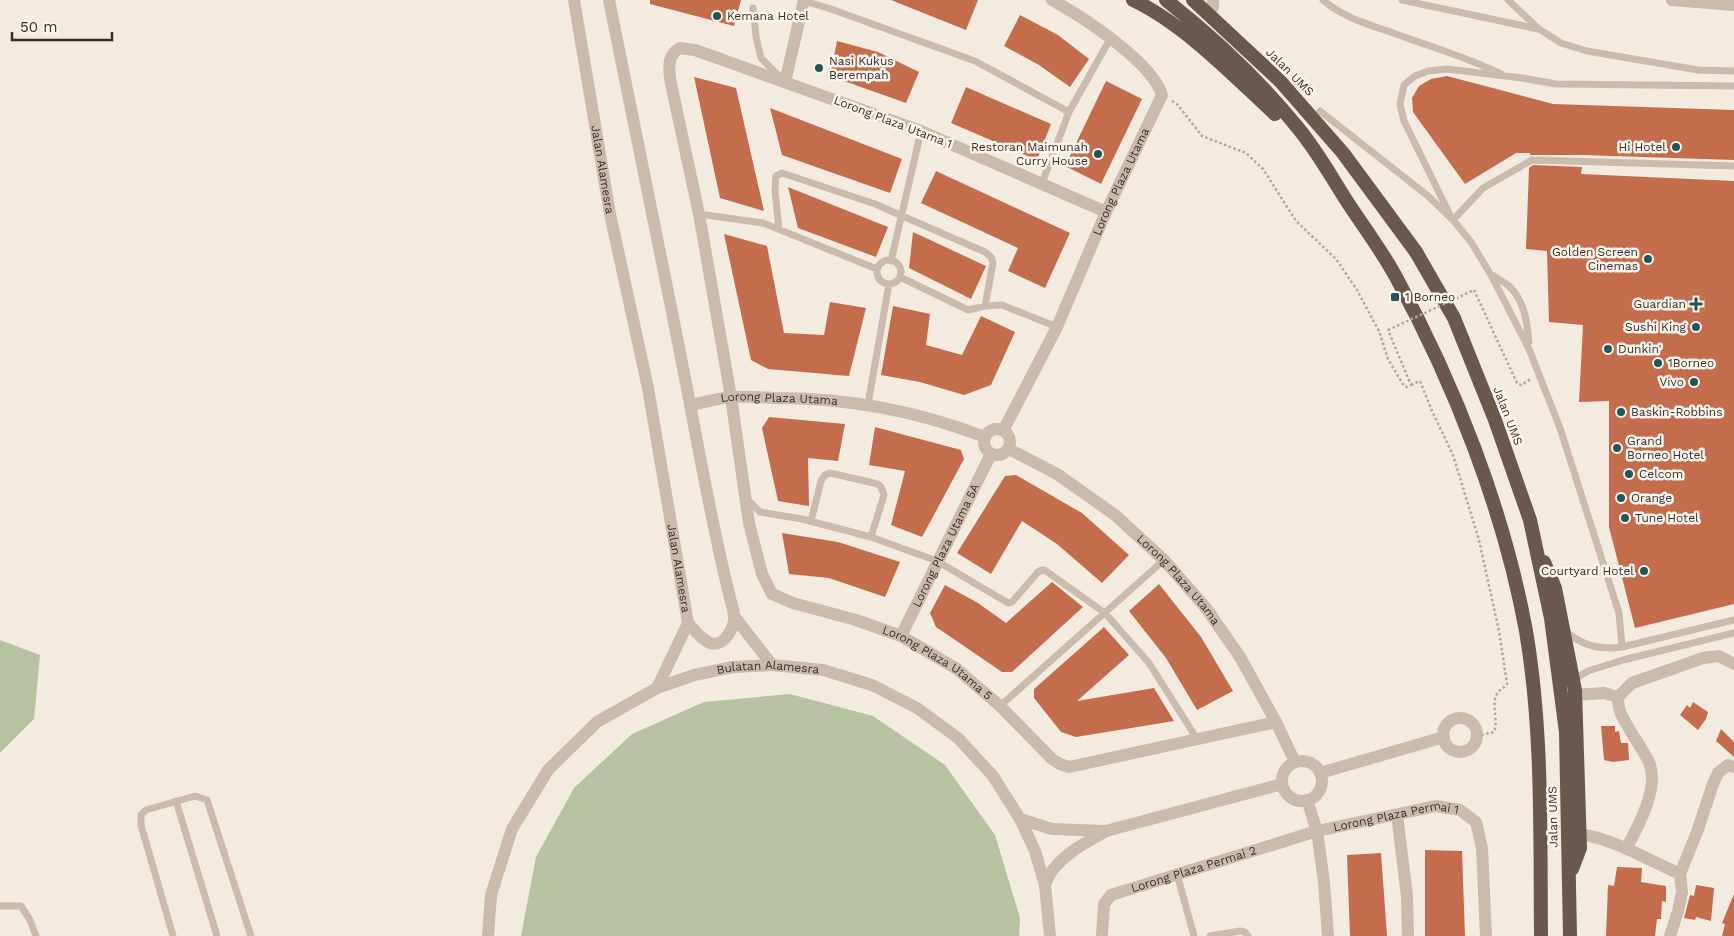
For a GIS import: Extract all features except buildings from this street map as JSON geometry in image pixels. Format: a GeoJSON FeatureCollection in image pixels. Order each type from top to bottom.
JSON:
{"type":"FeatureCollection","features":[{"type":"Feature","properties":{"kind":"highway"},"geometry":{"type":"LineString","coordinates":[[1133,0],[1174,26],[1215,57],[1277,115],[1304,135]]}},
{"type":"Feature","properties":{"kind":"highway","name":"Jalan UMS"},"geometry":{"type":"LineString","coordinates":[[1166,0],[1255,80],[1304,135],[1395,275],[1446,375],[1474,449],[1504,538],[1526,632],[1536,722],[1541,936]]}},
{"type":"Feature","properties":{"kind":"highway","name":"Jalan UMS"},"geometry":{"type":"LineString","coordinates":[[1194,0],[1280,82],[1343,153],[1416,252],[1454,318],[1495,420],[1530,520],[1551,618],[1566,732],[1570,936]]}},
{"type":"Feature","properties":{"kind":"highway"},"geometry":{"type":"LineString","coordinates":[[1211,2],[1320,111],[1343,153]]}},
{"type":"Feature","properties":{"kind":"highway"},"geometry":{"type":"LineString","coordinates":[[1534,541],[1554,582],[1575,695],[1580,848],[1570,876]]}},
{"type":"Feature","properties":{"kind":"street","name":"Jalan Alamesra"},"geometry":{"type":"LineString","coordinates":[[574,0],[610,214],[648,388],[688,623],[702,637],[711,643],[717,644],[724,641],[732,628],[734,616]]}},
{"type":"Feature","properties":{"kind":"street"},"geometry":{"type":"LineString","coordinates":[[609,0],[734,616],[772,665]]}},
{"type":"Feature","properties":{"kind":"street"},"geometry":{"type":"LineString","coordinates":[[1052,0],[1083,18],[1129,53],[1159,86],[1162,95]]}},
{"type":"Feature","properties":{"kind":"street"},"geometry":{"type":"LineString","coordinates":[[1672,0],[1728,5]]}},
{"type":"Feature","properties":{"kind":"street"},"geometry":{"type":"LineString","coordinates":[[1701,0],[1728,5]]}},
{"type":"Feature","properties":{"kind":"street"},"geometry":{"type":"LineString","coordinates":[[785,82],[804,1]]}},
{"type":"Feature","properties":{"kind":"street","name":"Lorong Plaza Utama 1"},"geometry":{"type":"LineString","coordinates":[[676,51],[680,48],[695,50],[921,131],[1106,212]]}},
{"type":"Feature","properties":{"kind":"street","name":"Lorong Plaza Utama 5"},"geometry":{"type":"LineString","coordinates":[[676,51],[669,61],[670,79],[699,214],[731,397],[749,524],[762,574],[772,594],[793,603],[856,620],[901,636],[956,669],[1000,706],[1052,759],[1069,767],[1276,722]]}},
{"type":"Feature","properties":{"kind":"street","name":"Lorong Plaza Utama"},"geometry":{"type":"LineString","coordinates":[[1002,430],[1057,327],[1106,212],[1162,95]]}},
{"type":"Feature","properties":{"kind":"street","name":"Lorong Plaza Utama"},"geometry":{"type":"LineString","coordinates":[[690,405],[731,397],[816,398],[868,404],[952,424],[985,437]]}},
{"type":"Feature","properties":{"kind":"street"},"geometry":{"type":"LineString","coordinates":[[994,429],[1002,430],[1009,436],[1009,449],[999,455],[991,454],[985,449],[985,437],[994,429]]}},
{"type":"Feature","properties":{"kind":"street","name":"Lorong Plaza Utama"},"geometry":{"type":"LineString","coordinates":[[1009,449],[1056,474],[1115,515],[1164,560],[1212,616],[1240,657],[1276,722],[1295,762]]}},
{"type":"Feature","properties":{"kind":"street","name":"Lorong Plaza Utama 5A"},"geometry":{"type":"LineString","coordinates":[[901,636],[991,454]]}},
{"type":"Feature","properties":{"kind":"street"},"geometry":{"type":"LineString","coordinates":[[656,688],[688,623]]}},
{"type":"Feature","properties":{"kind":"street"},"geometry":{"type":"LineString","coordinates":[[1626,849],[1646,808],[1651,777],[1649,763],[1622,717],[1618,705],[1618,697],[1632,683],[1703,658],[1719,656],[1734,664]]}},
{"type":"Feature","properties":{"kind":"street","name":"Bulatan Alamesra"},"geometry":{"type":"LineString","coordinates":[[488,936],[491,895],[512,829],[548,770],[597,722],[656,688],[694,675],[733,667],[772,665],[823,670],[872,685],[917,708],[958,738],[993,776],[1020,819],[1035,851],[1045,885],[1050,936]]}},
{"type":"Feature","properties":{"kind":"street"},"geometry":{"type":"LineString","coordinates":[[1575,695],[1604,693],[1618,697]]}},
{"type":"Feature","properties":{"kind":"street"},"geometry":{"type":"LineString","coordinates":[[1460,718],[1470,721],[1477,730],[1478,736],[1474,746],[1464,752],[1448,747],[1444,737],[1446,726],[1454,719],[1460,718]]}},
{"type":"Feature","properties":{"kind":"street"},"geometry":{"type":"LineString","coordinates":[[1320,774],[1444,737]]}},
{"type":"Feature","properties":{"kind":"street"},"geometry":{"type":"LineString","coordinates":[[1301,761],[1313,764],[1322,780],[1318,793],[1307,800],[1300,801],[1288,795],[1282,784],[1285,770],[1295,762],[1301,761]]}},
{"type":"Feature","properties":{"kind":"street"},"geometry":{"type":"LineString","coordinates":[[1670,936],[1682,892],[1680,874],[1713,784],[1718,773],[1728,765],[1734,767]]}},
{"type":"Feature","properties":{"kind":"street"},"geometry":{"type":"LineString","coordinates":[[1045,885],[1052,871],[1066,858],[1085,842],[1106,831],[1282,784]]}},
{"type":"Feature","properties":{"kind":"street"},"geometry":{"type":"LineString","coordinates":[[1307,800],[1316,831],[1324,882],[1328,936]]}},
{"type":"Feature","properties":{"kind":"street","name":"Lorong Plaza Permai 1"},"geometry":{"type":"LineString","coordinates":[[1316,831],[1436,806],[1460,810],[1476,822],[1482,848],[1486,936]]}},
{"type":"Feature","properties":{"kind":"street"},"geometry":{"type":"LineString","coordinates":[[1396,815],[1406,896],[1408,936]]}},
{"type":"Feature","properties":{"kind":"street"},"geometry":{"type":"LineString","coordinates":[[1020,819],[1052,829],[1106,831]]}},
{"type":"Feature","properties":{"kind":"street","name":"Lorong Plaza Permai 2"},"geometry":{"type":"LineString","coordinates":[[1102,936],[1104,904],[1111,896],[1316,831]]}},
{"type":"Feature","properties":{"kind":"street"},"geometry":{"type":"LineString","coordinates":[[1580,834],[1594,836],[1680,874]]}},
{"type":"Feature","properties":{"kind":"lane"},"geometry":{"type":"LineString","coordinates":[[1323,0],[1336,11],[1358,22],[1476,62],[1506,76]]}},
{"type":"Feature","properties":{"kind":"lane"},"geometry":{"type":"LineString","coordinates":[[1402,0],[1539,29]]}},
{"type":"Feature","properties":{"kind":"lane"},"geometry":{"type":"LineString","coordinates":[[1508,0],[1539,29],[1561,43],[1587,51],[1698,70],[1734,71]]}},
{"type":"Feature","properties":{"kind":"lane"},"geometry":{"type":"LineString","coordinates":[[804,1],[975,61],[1069,112]]}},
{"type":"Feature","properties":{"kind":"lane"},"geometry":{"type":"LineString","coordinates":[[753,8],[756,37],[761,58],[785,82]]}},
{"type":"Feature","properties":{"kind":"lane"},"geometry":{"type":"LineString","coordinates":[[1042,184],[1069,112],[1110,39]]}},
{"type":"Feature","properties":{"kind":"lane"},"geometry":{"type":"LineString","coordinates":[[1453,220],[1404,121],[1400,104],[1404,85],[1415,76],[1428,71],[1447,69],[1556,84],[1734,86]]}},
{"type":"Feature","properties":{"kind":"lane"},"geometry":{"type":"LineString","coordinates":[[1320,111],[1428,196],[1453,220],[1471,242],[1492,275],[1529,349],[1560,428],[1619,613],[1622,647]]}},
{"type":"Feature","properties":{"kind":"lane"},"geometry":{"type":"LineString","coordinates":[[891,260],[921,131]]}},
{"type":"Feature","properties":{"kind":"lane"},"geometry":{"type":"LineString","coordinates":[[1453,220],[1483,188],[1532,160],[1734,166]]}},
{"type":"Feature","properties":{"kind":"lane"},"geometry":{"type":"LineString","coordinates":[[779,229],[775,191],[776,176],[782,173],[902,215],[985,252],[991,257],[993,263],[985,306]]}},
{"type":"Feature","properties":{"kind":"lane"},"geometry":{"type":"LineString","coordinates":[[699,214],[762,222],[878,269]]}},
{"type":"Feature","properties":{"kind":"lane"},"geometry":{"type":"LineString","coordinates":[[891,260],[900,267],[900,278],[895,283],[889,284],[880,281],[878,269],[884,261],[891,260]]}},
{"type":"Feature","properties":{"kind":"lane"},"geometry":{"type":"LineString","coordinates":[[1492,275],[1510,287],[1521,303],[1526,321],[1529,349]]}},
{"type":"Feature","properties":{"kind":"lane"},"geometry":{"type":"LineString","coordinates":[[900,278],[968,310],[1002,305],[1057,327]]}},
{"type":"Feature","properties":{"kind":"lane"},"geometry":{"type":"LineString","coordinates":[[868,404],[889,284]]}},
{"type":"Feature","properties":{"kind":"lane"},"geometry":{"type":"LineString","coordinates":[[811,521],[821,481],[825,475],[830,473],[878,484],[882,487],[884,495],[871,537]]}},
{"type":"Feature","properties":{"kind":"lane"},"geometry":{"type":"LineString","coordinates":[[745,495],[753,507],[760,512],[811,521],[871,537],[937,561],[1010,603],[1042,570],[1105,613],[1149,663],[1197,739]]}},
{"type":"Feature","properties":{"kind":"lane"},"geometry":{"type":"LineString","coordinates":[[1000,706],[1164,560]]}},
{"type":"Feature","properties":{"kind":"lane"},"geometry":{"type":"LineString","coordinates":[[1564,629],[1574,638],[1594,648],[1609,649],[1734,620]]}},
{"type":"Feature","properties":{"kind":"lane"},"geometry":{"type":"LineString","coordinates":[[1573,680],[1588,671],[1623,660],[1734,634]]}},
{"type":"Feature","properties":{"kind":"lane"},"geometry":{"type":"LineString","coordinates":[[173,936],[140,825],[141,815],[146,810],[195,796],[207,800],[251,936]]}},
{"type":"Feature","properties":{"kind":"lane"},"geometry":{"type":"LineString","coordinates":[[176,800],[218,936]]}},
{"type":"Feature","properties":{"kind":"lane"},"geometry":{"type":"LineString","coordinates":[[1177,874],[1194,936]]}},
{"type":"Feature","properties":{"kind":"lane"},"geometry":{"type":"LineString","coordinates":[[0,906],[21,906],[30,920],[36,936]]}},
{"type":"Feature","properties":{"kind":"lane"},"geometry":{"type":"LineString","coordinates":[[1210,936],[1240,931],[1245,932],[1248,936]]}},
{"type":"Feature","properties":{"kind":"path"},"geometry":{"type":"LineString","coordinates":[[1162,95],[1177,104],[1202,136],[1246,153],[1263,169],[1296,221],[1336,259],[1357,290],[1379,331],[1388,359],[1404,386],[1406,387],[1420,381],[1453,455],[1479,540],[1499,631],[1508,684],[1498,693],[1495,701],[1496,723],[1494,732],[1478,736]]}},
{"type":"Feature","properties":{"kind":"path"},"geometry":{"type":"LineString","coordinates":[[1411,385],[1388,330],[1474,290],[1517,383],[1521,385],[1539,376]]}},
{"type":"Feature","properties":{"kind":"green space"},"geometry":{"type":"Polygon","coordinates":[[[0,640],[40,655],[34,719],[0,753],[0,640]]]}},
{"type":"Feature","properties":{"kind":"green space"},"geometry":{"type":"Polygon","coordinates":[[[790,694],[873,716],[945,765],[995,835],[1020,918],[1019,936],[521,936],[536,857],[574,788],[632,734],[704,702],[790,694]]]}},
{"type":"Feature","properties":{"kind":"place","name":"Kemana Hotel"},"geometry":{"type":"Point","coordinates":[717,16]}},
{"type":"Feature","properties":{"kind":"place","name":"Nasi Kukus Berempah"},"geometry":{"type":"Point","coordinates":[819,68]}},
{"type":"Feature","properties":{"kind":"place","name":"Hi Hotel"},"geometry":{"type":"Point","coordinates":[1676,147]}},
{"type":"Feature","properties":{"kind":"place","name":"Restoran Maimunah Curry House"},"geometry":{"type":"Point","coordinates":[1098,154]}},
{"type":"Feature","properties":{"kind":"place","name":"Golden Screen Cinemas"},"geometry":{"type":"Point","coordinates":[1648,259]}},
{"type":"Feature","properties":{"kind":"place","name":"1 Borneo"},"geometry":{"type":"Point","coordinates":[1395,297]}},
{"type":"Feature","properties":{"kind":"place","name":"Guardian"},"geometry":{"type":"Point","coordinates":[1696,304]}},
{"type":"Feature","properties":{"kind":"place","name":"Sushi King"},"geometry":{"type":"Point","coordinates":[1696,327]}},
{"type":"Feature","properties":{"kind":"place","name":"Dunkin'"},"geometry":{"type":"Point","coordinates":[1608,349]}},
{"type":"Feature","properties":{"kind":"place","name":"1Borneo"},"geometry":{"type":"Point","coordinates":[1658,363]}},
{"type":"Feature","properties":{"kind":"place","name":"Vivo"},"geometry":{"type":"Point","coordinates":[1694,382]}},
{"type":"Feature","properties":{"kind":"place","name":"Baskin-Robbins"},"geometry":{"type":"Point","coordinates":[1621,412]}},
{"type":"Feature","properties":{"kind":"place","name":"Grand Borneo Hotel"},"geometry":{"type":"Point","coordinates":[1617,448]}},
{"type":"Feature","properties":{"kind":"place","name":"Celcom"},"geometry":{"type":"Point","coordinates":[1629,474]}},
{"type":"Feature","properties":{"kind":"place","name":"Orange"},"geometry":{"type":"Point","coordinates":[1621,498]}},
{"type":"Feature","properties":{"kind":"place","name":"Tune Hotel"},"geometry":{"type":"Point","coordinates":[1625,518]}},
{"type":"Feature","properties":{"kind":"place","name":"Courtyard Hotel"},"geometry":{"type":"Point","coordinates":[1644,571]}}]}
